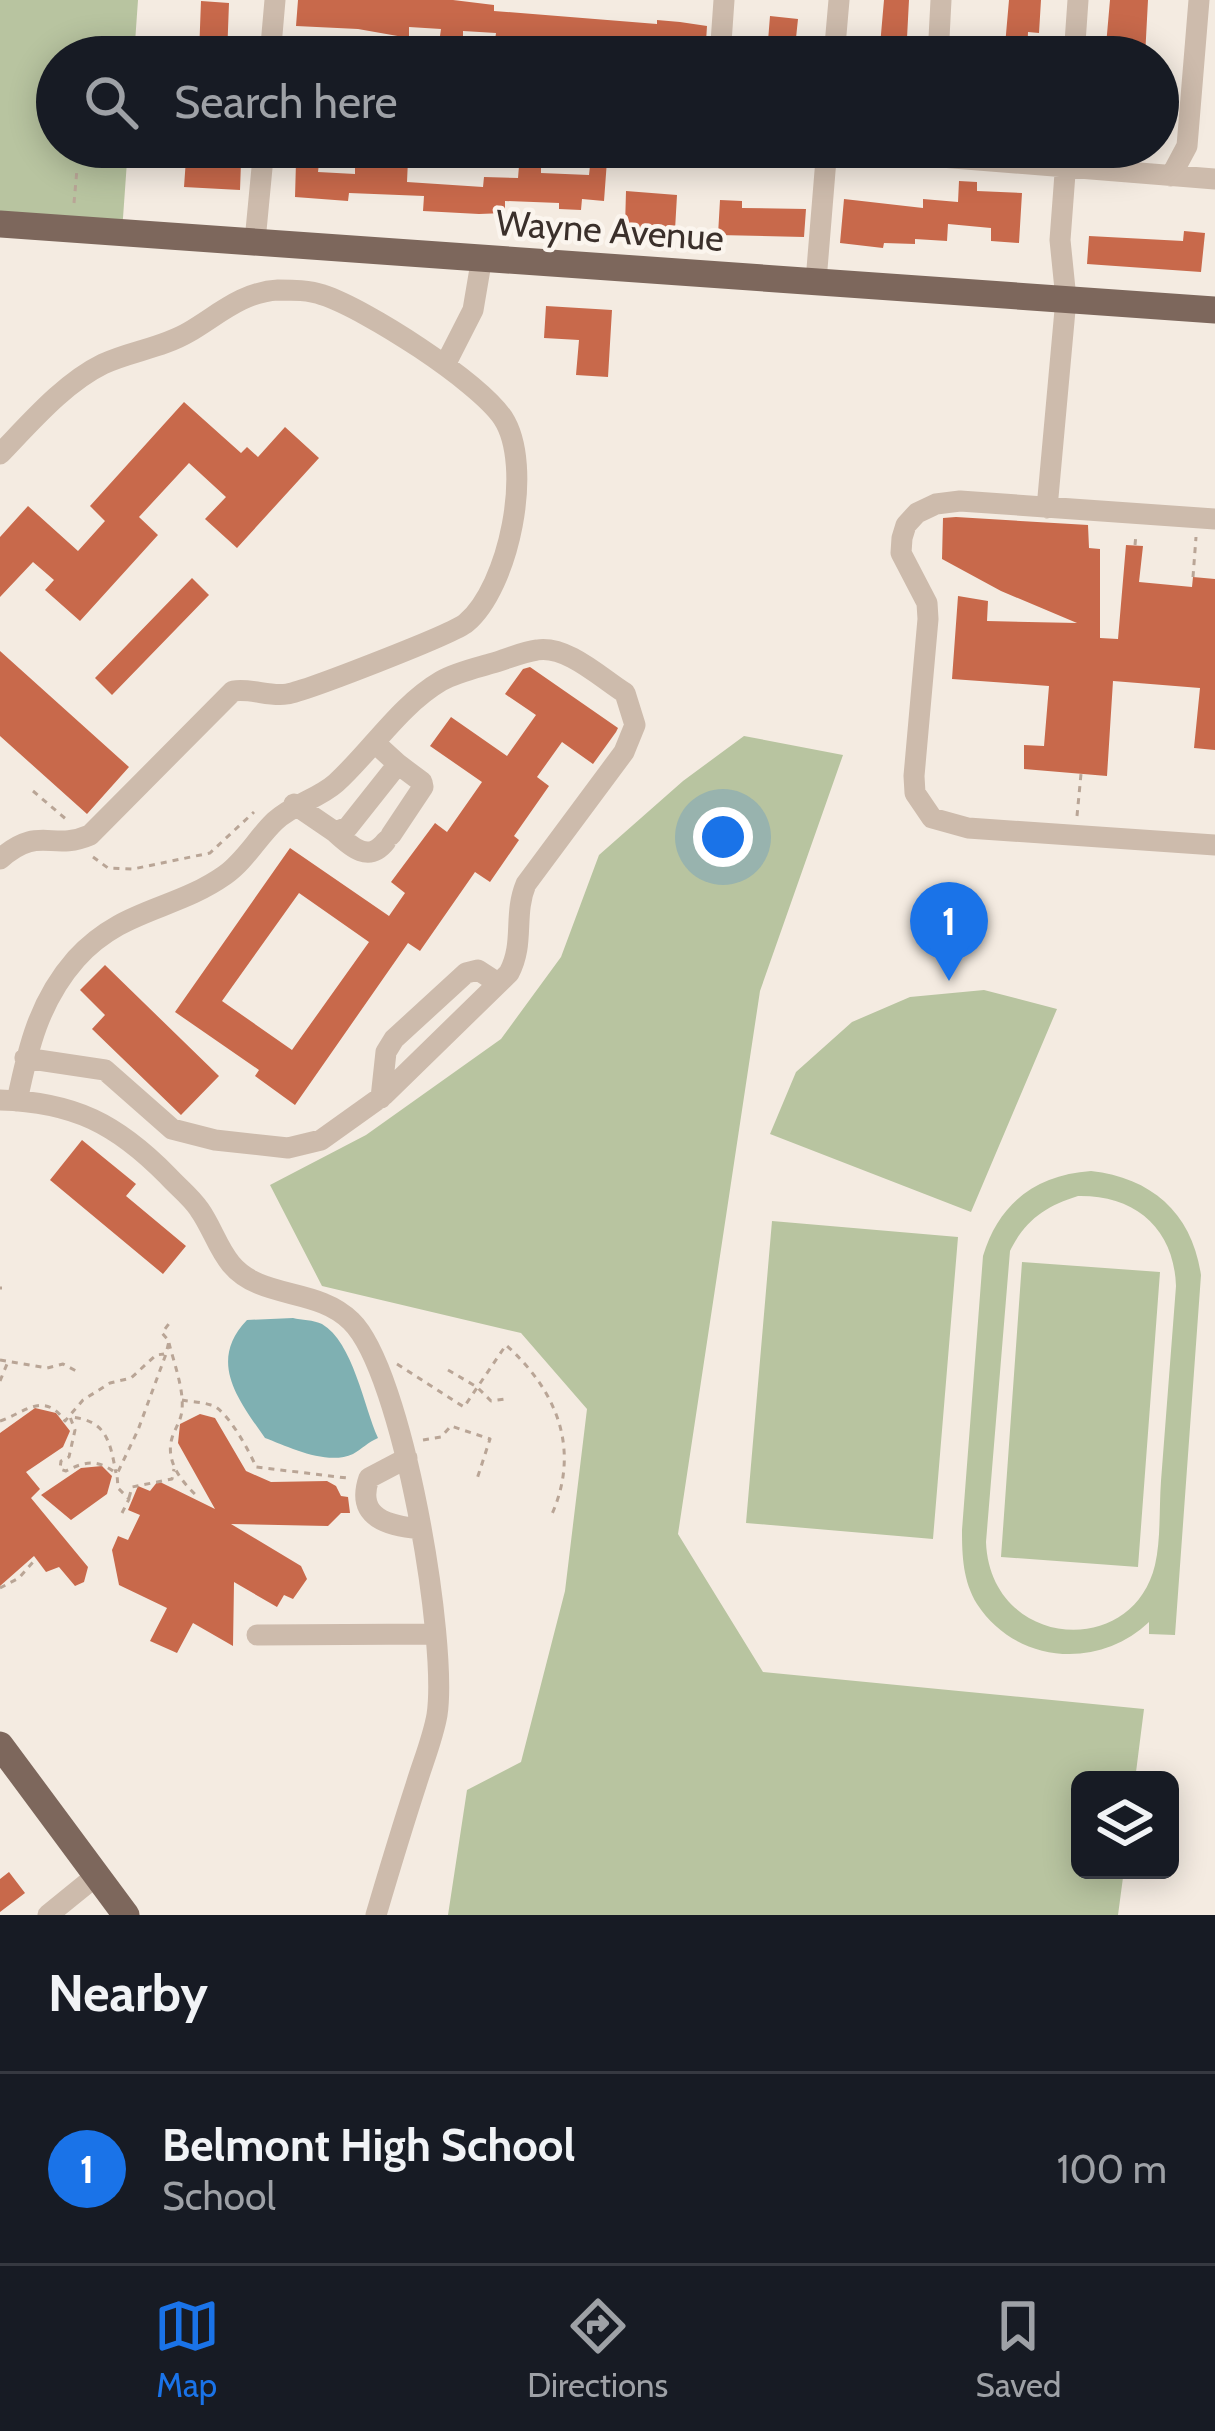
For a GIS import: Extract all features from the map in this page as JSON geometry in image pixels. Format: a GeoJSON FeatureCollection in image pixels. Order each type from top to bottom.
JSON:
{"type":"FeatureCollection","features":[{"type":"Feature","properties":{"kind":"main road","name":"Wayne Avenue"},"geometry":{"type":"LineString","coordinates":[[0,224],[1215,310]]}},
{"type":"Feature","properties":{"kind":"main road"},"geometry":{"type":"LineString","coordinates":[[0,1745],[127,1915]]}},
{"type":"Feature","properties":{"kind":"street"},"geometry":{"type":"LineString","coordinates":[[271,36],[274,0]]}},
{"type":"Feature","properties":{"kind":"street"},"geometry":{"type":"LineString","coordinates":[[721,36],[724,0]]}},
{"type":"Feature","properties":{"kind":"street"},"geometry":{"type":"LineString","coordinates":[[835,36],[838,0]]}},
{"type":"Feature","properties":{"kind":"street"},"geometry":{"type":"LineString","coordinates":[[939,36],[941,0]]}},
{"type":"Feature","properties":{"kind":"street"},"geometry":{"type":"LineString","coordinates":[[1075,36],[1078,0]]}},
{"type":"Feature","properties":{"kind":"street"},"geometry":{"type":"LineString","coordinates":[[1179,161],[1187,146],[1198,0]]}},
{"type":"Feature","properties":{"kind":"street"},"geometry":{"type":"LineString","coordinates":[[255,241],[261,168]]}},
{"type":"Feature","properties":{"kind":"street"},"geometry":{"type":"LineString","coordinates":[[816,281],[824,168]]}},
{"type":"Feature","properties":{"kind":"street"},"geometry":{"type":"LineString","coordinates":[[1047,508],[1066,299],[1060,240],[1065,168]]}},
{"type":"Feature","properties":{"kind":"street"},"geometry":{"type":"LineString","coordinates":[[1124,168],[1215,179]]}},
{"type":"Feature","properties":{"kind":"street"},"geometry":{"type":"LineString","coordinates":[[1171,176],[1175,168]]}},
{"type":"Feature","properties":{"kind":"street"},"geometry":{"type":"LineString","coordinates":[[445,364],[466,331],[482,256]]}},
{"type":"Feature","properties":{"kind":"street"},"geometry":{"type":"LineString","coordinates":[[0,454],[70,386],[99,366],[172,340],[250,295],[274,290],[321,294],[445,364],[482,393],[502,417],[516,457],[514,510],[496,580],[483,603],[457,628],[293,694],[248,688],[226,695],[90,835],[78,840],[23,841],[0,859]]}},
{"type":"Feature","properties":{"kind":"street"},"geometry":{"type":"LineString","coordinates":[[1206,518],[948,502],[917,513],[906,525],[901,553],[927,603],[915,793],[932,818],[946,825],[1215,845]]}},
{"type":"Feature","properties":{"kind":"street"},"geometry":{"type":"LineString","coordinates":[[26,1058],[105,1070],[172,1129],[288,1148],[321,1140],[381,1097],[498,983],[519,955],[519,901],[526,884],[624,752],[635,725],[626,693],[559,651],[540,649],[442,680],[332,787],[294,805],[271,825],[229,873],[190,895],[139,912],[91,944],[54,987],[31,1032],[8,1100],[66,1109],[99,1120],[137,1145],[199,1209],[219,1250],[239,1273],[260,1285],[328,1303],[354,1323],[374,1357],[405,1451],[422,1529],[440,1683],[436,1719],[376,1915]]}},
{"type":"Feature","properties":{"kind":"street"},"geometry":{"type":"LineString","coordinates":[[294,805],[350,846],[368,854],[379,851],[423,787],[375,743]]}},
{"type":"Feature","properties":{"kind":"street"},"geometry":{"type":"LineString","coordinates":[[334,832],[348,827],[398,764]]}},
{"type":"Feature","properties":{"kind":"street"},"geometry":{"type":"LineString","coordinates":[[381,1097],[386,1052],[394,1039],[466,973],[478,970],[498,983]]}},
{"type":"Feature","properties":{"kind":"street"},"geometry":{"type":"LineString","coordinates":[[405,1451],[368,1478],[365,1498],[375,1519],[388,1526],[422,1529]]}},
{"type":"Feature","properties":{"kind":"street"},"geometry":{"type":"LineString","coordinates":[[256,1635],[434,1634]]}},
{"type":"Feature","properties":{"kind":"street"},"geometry":{"type":"LineString","coordinates":[[48,1915],[96,1876]]}},
{"type":"Feature","properties":{"kind":"path"},"geometry":{"type":"LineString","coordinates":[[73,229],[77,169]]}},
{"type":"Feature","properties":{"kind":"path"},"geometry":{"type":"LineString","coordinates":[[1193,577],[1206,518]]}},
{"type":"Feature","properties":{"kind":"path"},"geometry":{"type":"LineString","coordinates":[[1076,836],[1081,774]]}},
{"type":"Feature","properties":{"kind":"path"},"geometry":{"type":"LineString","coordinates":[[34,791],[66,818],[88,854],[108,868],[133,869],[210,854],[255,812],[271,825]]}},
{"type":"Feature","properties":{"kind":"path"},"geometry":{"type":"LineString","coordinates":[[122,1513],[132,1487],[172,1479],[170,1445],[182,1416],[182,1400],[169,1341],[162,1334],[171,1321]]}},
{"type":"Feature","properties":{"kind":"path"},"geometry":{"type":"LineString","coordinates":[[115,1472],[169,1341]]}},
{"type":"Feature","properties":{"kind":"path"},"geometry":{"type":"LineString","coordinates":[[374,1357],[387,1358],[464,1407],[506,1345],[552,1397],[564,1439],[561,1490],[552,1514]]}},
{"type":"Feature","properties":{"kind":"path"},"geometry":{"type":"LineString","coordinates":[[0,1420],[34,1404],[57,1408],[65,1421],[83,1400],[130,1378],[156,1355],[166,1354]]}},
{"type":"Feature","properties":{"kind":"path"},"geometry":{"type":"LineString","coordinates":[[0,1360],[47,1368],[63,1364],[80,1373]]}},
{"type":"Feature","properties":{"kind":"path"},"geometry":{"type":"LineString","coordinates":[[0,1381],[8,1362]]}},
{"type":"Feature","properties":{"kind":"path"},"geometry":{"type":"LineString","coordinates":[[448,1370],[490,1401],[505,1399]]}},
{"type":"Feature","properties":{"kind":"path"},"geometry":{"type":"LineString","coordinates":[[182,1400],[214,1405],[227,1414],[231,1429],[256,1467],[344,1477],[359,1483]]}},
{"type":"Feature","properties":{"kind":"path"},"geometry":{"type":"LineString","coordinates":[[70,1417],[93,1420],[100,1427],[115,1458],[118,1488],[128,1498]]}},
{"type":"Feature","properties":{"kind":"path"},"geometry":{"type":"LineString","coordinates":[[70,1417],[75,1430],[69,1457],[61,1461],[60,1468],[66,1471],[79,1463],[99,1462],[115,1472]]}},
{"type":"Feature","properties":{"kind":"path"},"geometry":{"type":"LineString","coordinates":[[405,1451],[441,1437],[451,1426],[483,1434],[490,1439],[477,1479]]}},
{"type":"Feature","properties":{"kind":"path"},"geometry":{"type":"LineString","coordinates":[[174,1467],[198,1497]]}},
{"type":"Feature","properties":{"kind":"path"},"geometry":{"type":"LineString","coordinates":[[0,1588],[19,1578],[34,1561]]}},
{"type":"Feature","properties":{"kind":"green space"},"geometry":{"type":"Polygon","coordinates":[[[0,0],[138,0],[135,36],[36,36],[36,168],[127,168],[122,232],[0,224],[0,0]]]}},
{"type":"Feature","properties":{"kind":"green space"},"geometry":{"type":"Polygon","coordinates":[[[744,736],[843,755],[760,991],[678,1534],[763,1672],[1144,1709],[1136,1771],[1071,1771],[1071,1879],[1123,1879],[1118,1915],[448,1915],[467,1790],[521,1762],[565,1591],[587,1409],[521,1333],[322,1286],[270,1185],[366,1135],[501,1039],[561,957],[599,855],[683,781],[744,736]]]}},
{"type":"Feature","properties":{"kind":"green space"},"geometry":{"type":"Polygon","coordinates":[[[984,990],[1057,1009],[971,1212],[770,1134],[796,1072],[852,1022],[910,997],[984,990]]]}},
{"type":"Feature","properties":{"kind":"green space"},"geometry":{"type":"Polygon","coordinates":[[[1071,1174],[1113,1175],[1133,1181],[1166,1202],[1189,1234],[1201,1275],[1175,1635],[1149,1634],[1149,1622],[1107,1648],[1059,1654],[1013,1639],[977,1604],[966,1577],[962,1530],[983,1256],[999,1221],[1022,1195],[1071,1174]],[[1078,1196],[1046,1210],[1022,1231],[1010,1251],[986,1542],[993,1577],[1011,1604],[1035,1621],[1063,1629],[1092,1628],[1119,1617],[1141,1596],[1158,1545],[1174,1265],[1168,1247],[1148,1219],[1117,1201],[1078,1196]]]}},
{"type":"Feature","properties":{"kind":"green space"},"geometry":{"type":"Polygon","coordinates":[[[772,1221],[958,1237],[933,1539],[746,1523],[772,1221]]]}},
{"type":"Feature","properties":{"kind":"green space"},"geometry":{"type":"Polygon","coordinates":[[[1022,1262],[1160,1272],[1138,1567],[1001,1557],[1022,1262]]]}},
{"type":"Feature","properties":{"kind":"water"},"geometry":{"type":"Polygon","coordinates":[[[293,1318],[322,1324],[350,1360],[378,1438],[353,1454],[320,1457],[265,1438],[237,1394],[228,1365],[235,1335],[247,1320],[293,1318]]]}},
{"type":"Feature","properties":{"kind":"building"},"geometry":{"type":"Polygon","coordinates":[[[298,0],[453,0],[494,5],[494,11],[707,26],[706,36],[496,36],[463,31],[463,36],[440,36],[441,29],[409,27],[409,36],[398,36],[296,26],[298,0]]]}},
{"type":"Feature","properties":{"kind":"building"},"geometry":{"type":"Polygon","coordinates":[[[884,0],[909,0],[907,36],[881,36],[884,0]]]}},
{"type":"Feature","properties":{"kind":"building"},"geometry":{"type":"Polygon","coordinates":[[[1009,0],[1041,0],[1039,33],[1006,36],[1009,0]]]}},
{"type":"Feature","properties":{"kind":"building"},"geometry":{"type":"Polygon","coordinates":[[[1110,0],[1148,0],[1146,36],[1107,36],[1110,0]]]}},
{"type":"Feature","properties":{"kind":"building"},"geometry":{"type":"Polygon","coordinates":[[[201,1],[229,3],[228,36],[200,36],[201,1]]]}},
{"type":"Feature","properties":{"kind":"building"},"geometry":{"type":"Polygon","coordinates":[[[770,16],[798,19],[796,36],[768,36],[770,16]]]}},
{"type":"Feature","properties":{"kind":"building"},"geometry":{"type":"Polygon","coordinates":[[[185,168],[241,168],[240,190],[184,187],[185,168]]]}},
{"type":"Feature","properties":{"kind":"building"},"geometry":{"type":"Polygon","coordinates":[[[296,168],[355,174],[355,168],[408,168],[407,182],[483,187],[484,177],[518,178],[519,168],[589,175],[590,168],[606,168],[604,201],[582,199],[581,210],[559,209],[559,203],[505,201],[505,213],[479,214],[423,211],[424,196],[349,193],[348,201],[295,197],[296,168]]]}},
{"type":"Feature","properties":{"kind":"building"},"geometry":{"type":"Polygon","coordinates":[[[959,181],[977,182],[977,191],[1022,193],[1019,243],[991,241],[991,228],[948,224],[947,241],[915,239],[915,244],[884,243],[883,248],[840,243],[844,199],[923,208],[923,199],[958,202],[959,181]]]}},
{"type":"Feature","properties":{"kind":"building"},"geometry":{"type":"Polygon","coordinates":[[[626,191],[677,195],[675,230],[625,227],[626,191]]]}},
{"type":"Feature","properties":{"kind":"building"},"geometry":{"type":"Polygon","coordinates":[[[720,200],[742,201],[742,208],[806,209],[804,237],[718,235],[720,200]]]}},
{"type":"Feature","properties":{"kind":"building"},"geometry":{"type":"Polygon","coordinates":[[[1184,231],[1205,233],[1201,272],[1087,264],[1089,236],[1183,241],[1184,231]]]}},
{"type":"Feature","properties":{"kind":"building"},"geometry":{"type":"Polygon","coordinates":[[[546,306],[612,310],[608,377],[576,375],[579,340],[544,338],[546,306]]]}},
{"type":"Feature","properties":{"kind":"building"},"geometry":{"type":"Polygon","coordinates":[[[184,402],[241,453],[247,447],[258,457],[285,427],[319,458],[237,548],[205,519],[226,497],[189,463],[139,517],[158,535],[80,621],[45,590],[54,580],[33,562],[0,597],[0,537],[28,506],[78,551],[105,521],[90,506],[184,402]]]}},
{"type":"Feature","properties":{"kind":"building"},"geometry":{"type":"Polygon","coordinates":[[[943,518],[1088,525],[1089,548],[1100,549],[1100,638],[1118,639],[1126,545],[1143,546],[1139,582],[1192,587],[1193,577],[1215,579],[1215,750],[1194,748],[1200,688],[1113,681],[1107,776],[1024,769],[1024,745],[1044,746],[1049,686],[952,679],[958,596],[988,601],[987,621],[1077,623],[1001,591],[942,559],[943,518]]]}},
{"type":"Feature","properties":{"kind":"building"},"geometry":{"type":"Polygon","coordinates":[[[192,578],[209,595],[112,695],[95,678],[192,578]]]}},
{"type":"Feature","properties":{"kind":"building"},"geometry":{"type":"Polygon","coordinates":[[[0,651],[129,767],[87,814],[0,736],[0,651]]]}},
{"type":"Feature","properties":{"kind":"building"},"geometry":{"type":"Polygon","coordinates":[[[530,667],[618,728],[616,732],[593,764],[562,742],[537,777],[549,786],[514,836],[519,840],[490,882],[475,872],[420,951],[408,943],[295,1105],[255,1076],[259,1070],[175,1012],[290,848],[389,916],[405,893],[391,882],[435,823],[447,832],[482,782],[430,746],[451,717],[507,756],[536,715],[505,694],[523,669],[530,667]],[[299,893],[222,1001],[292,1050],[369,942],[299,893]]]}},
{"type":"Feature","properties":{"kind":"building"},"geometry":{"type":"Polygon","coordinates":[[[105,965],[219,1076],[181,1115],[92,1029],[105,1015],[80,990],[105,965]]]}},
{"type":"Feature","properties":{"kind":"building"},"geometry":{"type":"Polygon","coordinates":[[[82,1140],[136,1184],[126,1196],[186,1246],[163,1274],[50,1180],[82,1140]]]}},
{"type":"Feature","properties":{"kind":"building"},"geometry":{"type":"Polygon","coordinates":[[[35,1408],[56,1413],[70,1431],[63,1447],[26,1472],[40,1489],[31,1498],[88,1567],[84,1582],[75,1586],[59,1567],[46,1572],[34,1556],[0,1586],[0,1433],[35,1408]]]}},
{"type":"Feature","properties":{"kind":"building"},"geometry":{"type":"Polygon","coordinates":[[[200,1414],[215,1418],[246,1471],[271,1482],[327,1481],[348,1497],[350,1513],[341,1513],[328,1526],[231,1524],[301,1566],[307,1579],[293,1599],[284,1595],[277,1607],[234,1582],[233,1646],[193,1623],[177,1653],[150,1641],[167,1608],[119,1585],[112,1550],[118,1536],[128,1540],[140,1515],[128,1510],[138,1486],[150,1491],[158,1481],[215,1509],[178,1443],[180,1424],[200,1414]]]}},
{"type":"Feature","properties":{"kind":"building"},"geometry":{"type":"Polygon","coordinates":[[[102,1466],[112,1476],[107,1494],[71,1520],[41,1495],[81,1468],[102,1466]]]}},
{"type":"Feature","properties":{"kind":"building"},"geometry":{"type":"Polygon","coordinates":[[[9,1872],[25,1893],[0,1912],[0,1879],[9,1872]]]}},
{"type":"Feature","properties":{"kind":"place","name":"Belmont High School"},"geometry":{"type":"Point","coordinates":[949,981]}}]}
